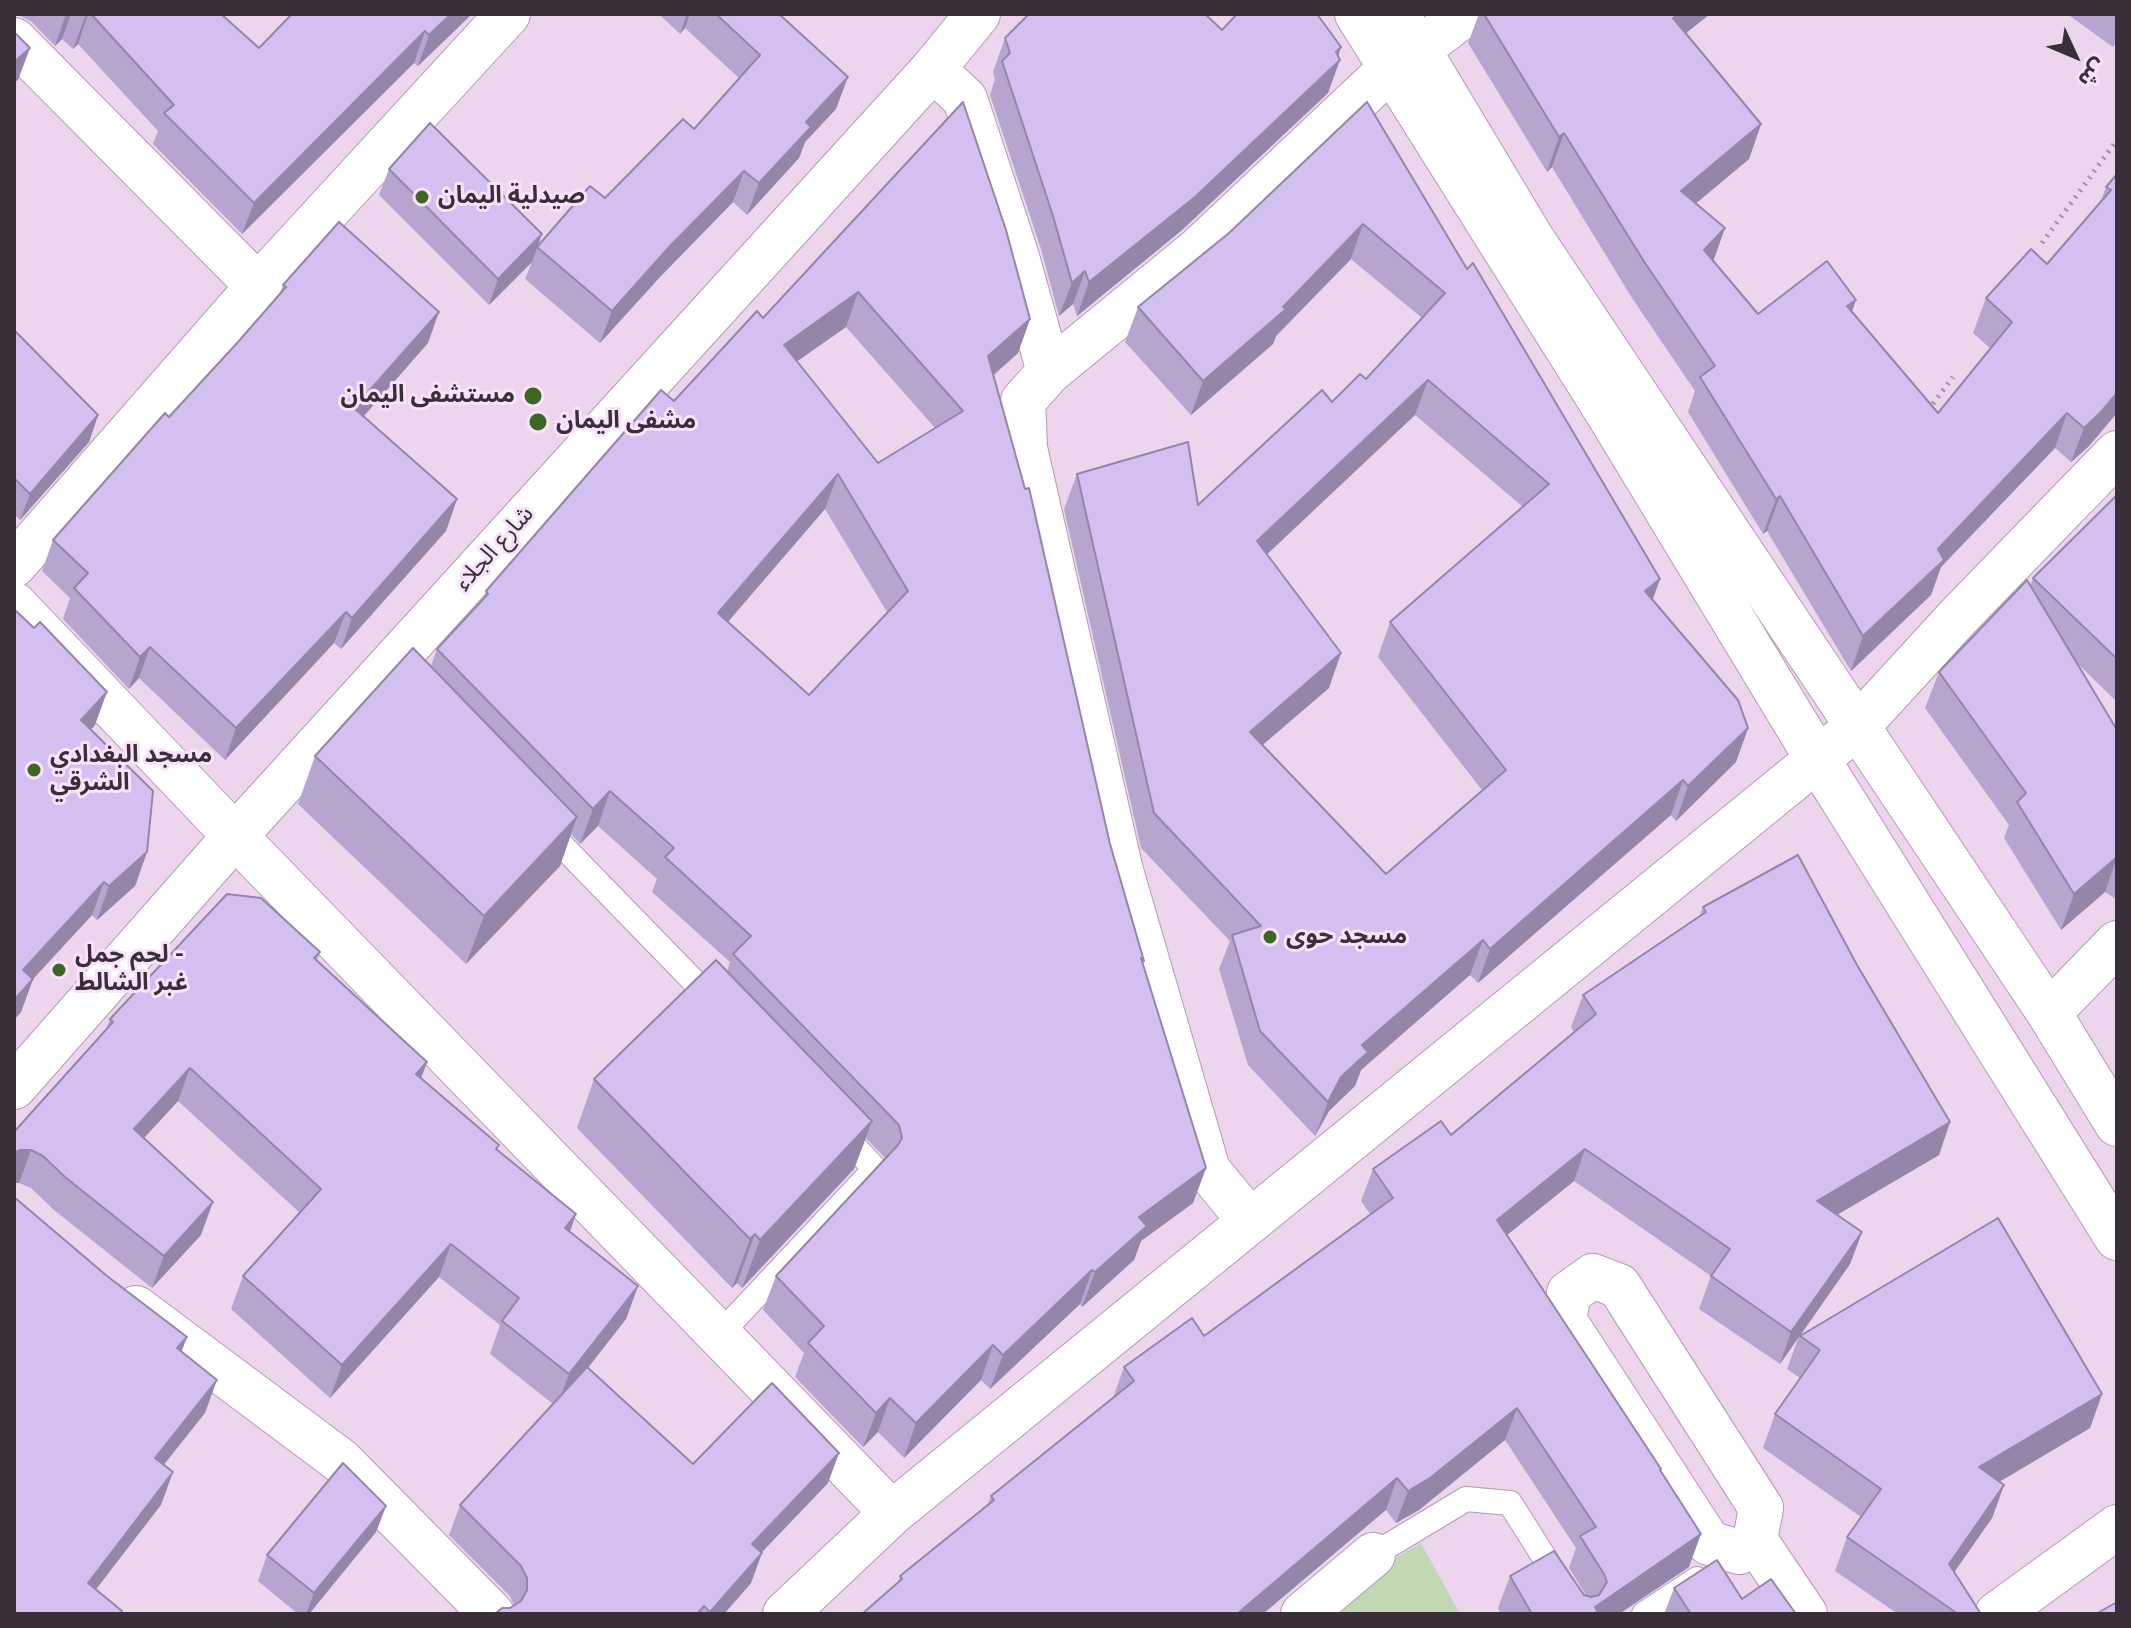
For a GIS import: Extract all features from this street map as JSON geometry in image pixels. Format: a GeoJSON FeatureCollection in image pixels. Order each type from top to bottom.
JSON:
{"type":"FeatureCollection","features":[{"type":"Feature","properties":{"kind":"street"},"geometry":{"type":"LineString","coordinates":[[14,565],[258,286],[508,14]]}},
{"type":"Feature","properties":{"kind":"street","name":"شارع الجلاء"},"geometry":{"type":"LineString","coordinates":[[14,1087],[235,836],[399,678],[978,14]]}},
{"type":"Feature","properties":{"kind":"street"},"geometry":{"type":"LineString","coordinates":[[1357,14],[1401,45],[2049,1013],[2117,1124]]}},
{"type":"Feature","properties":{"kind":"street"},"geometry":{"type":"LineString","coordinates":[[1249,1220],[1208,1170],[1121,871],[1025,448],[1023,401],[1049,372],[1199,249],[1401,45],[1465,14]]}},
{"type":"Feature","properties":{"kind":"street"},"geometry":{"type":"LineString","coordinates":[[14,40],[258,286]]}},
{"type":"Feature","properties":{"kind":"street"},"geometry":{"type":"LineString","coordinates":[[1401,45],[1609,415],[1818,760],[2117,1238]]}},
{"type":"Feature","properties":{"kind":"street"},"geometry":{"type":"LineString","coordinates":[[933,69],[965,99],[1017,257],[1049,372]]}},
{"type":"Feature","properties":{"kind":"street"},"geometry":{"type":"LineString","coordinates":[[785,1614],[892,1513],[1857,727],[1957,618],[2117,453]]}},
{"type":"Feature","properties":{"kind":"street"},"geometry":{"type":"LineString","coordinates":[[14,604],[892,1513]]}},
{"type":"Feature","properties":{"kind":"street"},"geometry":{"type":"LineString","coordinates":[[2049,1013],[2117,943]]}},
{"type":"Feature","properties":{"kind":"street"},"geometry":{"type":"LineString","coordinates":[[1747,1546],[1761,1508],[1619,1286],[1593,1276],[1569,1293],[1564,1320],[1709,1543],[1747,1546],[1805,1614]]}},
{"type":"Feature","properties":{"kind":"street"},"geometry":{"type":"LineString","coordinates":[[111,1289],[341,1461],[492,1614]]}},
{"type":"Feature","properties":{"kind":"street"},"geometry":{"type":"LineString","coordinates":[[1997,1614],[2117,1527]]}},
{"type":"Feature","properties":{"kind":"street"},"geometry":{"type":"LineString","coordinates":[[1303,1614],[1373,1555]]}},
{"type":"Feature","properties":{"kind":"lane"},"geometry":{"type":"LineString","coordinates":[[532,815],[732,1020]]}},
{"type":"Feature","properties":{"kind":"lane"},"geometry":{"type":"LineString","coordinates":[[719,1335],[875,1169],[821,1111]]}},
{"type":"Feature","properties":{"kind":"lane"},"geometry":{"type":"LineString","coordinates":[[1373,1555],[1466,1499],[1510,1503],[1580,1614]]}},
{"type":"Feature","properties":{"kind":"lane"},"geometry":{"type":"LineString","coordinates":[[1644,1614],[1747,1546]]}},
{"type":"Feature","properties":{"kind":"path"},"geometry":{"type":"LineString","coordinates":[[2042,243],[2117,140]]}},
{"type":"Feature","properties":{"kind":"path"},"geometry":{"type":"LineString","coordinates":[[1925,414],[1953,377]]}},
{"type":"Feature","properties":{"kind":"green space"},"geometry":{"type":"Polygon","coordinates":[[[1421,1543],[1460,1614],[1326,1614],[1381,1567],[1421,1543]]]}},
{"type":"Feature","properties":{"kind":"building"},"geometry":{"type":"Polygon","coordinates":[[[91,14],[221,14],[259,48],[292,14],[451,14],[429,35],[425,31],[254,203],[164,113],[174,105],[91,14]]]}},
{"type":"Feature","properties":{"kind":"building"},"geometry":{"type":"Polygon","coordinates":[[[716,14],[779,14],[848,77],[806,122],[811,127],[759,183],[744,171],[612,311],[537,247],[590,186],[605,198],[683,119],[694,129],[760,55],[716,14]]]}},
{"type":"Feature","properties":{"kind":"building"},"geometry":{"type":"Polygon","coordinates":[[[1029,14],[1205,14],[1222,30],[1237,14],[1317,14],[1341,47],[1336,52],[1340,60],[1195,197],[1089,282],[1085,271],[1072,283],[1002,61],[1010,53],[1005,38],[1029,14]]]}},
{"type":"Feature","properties":{"kind":"building"},"geometry":{"type":"Polygon","coordinates":[[[1484,14],[1679,14],[1673,18],[1761,124],[1681,191],[1725,228],[1704,250],[1758,314],[1827,261],[1856,300],[1847,306],[1938,413],[2012,322],[1986,298],[2031,249],[2047,264],[2111,190],[2106,187],[2117,174],[2117,393],[2084,428],[2067,413],[1938,549],[1944,560],[1863,636],[1780,496],[1776,499],[1700,377],[1715,366],[1645,263],[1564,133],[1559,137],[1484,14]]]}},
{"type":"Feature","properties":{"kind":"building"},"geometry":{"type":"Polygon","coordinates":[[[14,32],[30,48],[14,62],[14,32]]]}},
{"type":"Feature","properties":{"kind":"building"},"geometry":{"type":"Polygon","coordinates":[[[963,102],[1006,230],[1030,319],[988,356],[1025,489],[1029,488],[1110,844],[1144,961],[1141,958],[1206,1168],[1139,1217],[1147,1226],[1095,1272],[1092,1270],[1003,1355],[993,1345],[916,1423],[890,1398],[876,1413],[808,1343],[824,1326],[776,1276],[898,1145],[902,1138],[899,1125],[733,954],[751,936],[665,857],[674,848],[610,791],[593,809],[437,649],[488,594],[486,591],[661,390],[674,401],[757,311],[763,318],[963,102]],[[858,292],[784,345],[878,463],[963,411],[858,292]],[[838,474],[718,613],[809,695],[908,591],[838,474]]]}},
{"type":"Feature","properties":{"kind":"building"},"geometry":{"type":"Polygon","coordinates":[[[1367,102],[1467,269],[1473,263],[1660,579],[1645,591],[1738,700],[1748,728],[1688,786],[1683,780],[1490,949],[1483,940],[1362,1045],[1368,1052],[1341,1077],[1328,1102],[1260,1031],[1232,935],[1261,926],[1154,813],[1077,474],[1188,442],[1198,505],[1322,390],[1332,402],[1360,374],[1366,379],[1445,293],[1363,224],[1283,307],[1286,309],[1203,381],[1138,307],[1229,233],[1367,102]],[[1428,380],[1257,541],[1341,653],[1250,732],[1386,874],[1506,770],[1390,622],[1549,484],[1428,380]]]}},
{"type":"Feature","properties":{"kind":"building"},"geometry":{"type":"Polygon","coordinates":[[[430,123],[542,234],[498,279],[389,169],[430,123]]]}},
{"type":"Feature","properties":{"kind":"building"},"geometry":{"type":"Polygon","coordinates":[[[339,222],[439,312],[354,408],[457,499],[352,618],[346,612],[236,728],[150,647],[140,657],[74,588],[88,573],[53,540],[165,413],[169,417],[238,342],[339,222]]]}},
{"type":"Feature","properties":{"kind":"building"},"geometry":{"type":"Polygon","coordinates":[[[14,330],[98,415],[30,494],[14,478],[14,330]]]}},
{"type":"Feature","properties":{"kind":"building"},"geometry":{"type":"Polygon","coordinates":[[[2117,495],[2117,659],[2033,578],[2117,495]]]}},
{"type":"Feature","properties":{"kind":"building"},"geometry":{"type":"Polygon","coordinates":[[[2027,580],[2117,730],[2117,857],[2074,894],[2017,802],[2026,793],[1939,672],[2027,580]]]}},
{"type":"Feature","properties":{"kind":"building"},"geometry":{"type":"Polygon","coordinates":[[[14,609],[34,628],[40,622],[107,692],[81,720],[153,791],[147,852],[109,886],[104,882],[23,970],[33,979],[14,1000],[14,609]]]}},
{"type":"Feature","properties":{"kind":"building"},"geometry":{"type":"Polygon","coordinates":[[[413,648],[577,817],[484,916],[315,756],[413,648]]]}},
{"type":"Feature","properties":{"kind":"building"},"geometry":{"type":"Polygon","coordinates":[[[1798,855],[1857,965],[1950,1122],[1817,1201],[1862,1232],[1791,1332],[1711,1276],[1730,1249],[1585,1149],[1497,1220],[1701,1534],[1595,1607],[1599,1614],[1532,1614],[1510,1576],[1554,1551],[1584,1595],[1599,1595],[1607,1582],[1580,1536],[1596,1527],[1517,1408],[1430,1478],[1408,1491],[1397,1478],[1237,1614],[862,1614],[902,1579],[900,1576],[994,1500],[991,1496],[1134,1381],[1124,1367],[1192,1318],[1204,1336],[1393,1198],[1373,1169],[1441,1121],[1451,1135],[1596,1014],[1583,995],[1706,912],[1703,907],[1798,855]]]}},
{"type":"Feature","properties":{"kind":"building"},"geometry":{"type":"Polygon","coordinates":[[[227,894],[261,898],[320,952],[314,958],[427,1062],[416,1074],[499,1145],[496,1149],[576,1214],[565,1228],[638,1286],[569,1374],[502,1321],[519,1298],[451,1244],[342,1365],[243,1276],[321,1189],[190,1068],[134,1129],[213,1202],[164,1256],[43,1156],[31,1150],[14,1153],[14,1132],[113,1022],[110,1019],[227,894]]]}},
{"type":"Feature","properties":{"kind":"building"},"geometry":{"type":"Polygon","coordinates":[[[716,960],[872,1121],[760,1240],[755,1234],[750,1239],[594,1079],[716,960]]]}},
{"type":"Feature","properties":{"kind":"building"},"geometry":{"type":"Polygon","coordinates":[[[14,1197],[107,1276],[187,1337],[177,1348],[217,1380],[155,1458],[173,1472],[88,1583],[122,1611],[120,1614],[14,1614],[14,1197]]]}},
{"type":"Feature","properties":{"kind":"building"},"geometry":{"type":"Polygon","coordinates":[[[1998,1218],[2102,1394],[1979,1467],[2004,1485],[1949,1564],[1981,1614],[1958,1614],[1847,1537],[1881,1489],[1775,1414],[1820,1350],[1800,1336],[1998,1218]]]}},
{"type":"Feature","properties":{"kind":"building"},"geometry":{"type":"Polygon","coordinates":[[[587,1367],[693,1464],[772,1383],[839,1453],[752,1544],[762,1553],[710,1612],[704,1606],[697,1614],[495,1614],[521,1601],[527,1590],[527,1578],[521,1566],[460,1505],[587,1367]]]}},
{"type":"Feature","properties":{"kind":"building"},"geometry":{"type":"Polygon","coordinates":[[[343,1463],[386,1506],[314,1593],[267,1555],[343,1463]]]}},
{"type":"Feature","properties":{"kind":"building"},"geometry":{"type":"Polygon","coordinates":[[[1717,1560],[1742,1599],[1771,1579],[1796,1614],[1691,1614],[1674,1588],[1717,1560]]]}},
{"type":"Feature","properties":{"kind":"building"},"geometry":{"type":"Polygon","coordinates":[[[2117,1602],[2117,1614],[2096,1614],[2117,1602]]]}},
{"type":"Feature","properties":{"kind":"place","name":"صيدلية اليمان"},"geometry":{"type":"Point","coordinates":[422,197]}},
{"type":"Feature","properties":{"kind":"place","name":"مستشفى اليمان"},"geometry":{"type":"Point","coordinates":[533,396]}},
{"type":"Feature","properties":{"kind":"place","name":"مشفى اليمان"},"geometry":{"type":"Point","coordinates":[538,422]}},
{"type":"Feature","properties":{"kind":"place","name":"مسجد البغدادي الشرقي"},"geometry":{"type":"Point","coordinates":[34,770]}},
{"type":"Feature","properties":{"kind":"place","name":"مسجد حوى"},"geometry":{"type":"Point","coordinates":[1270,937]}},
{"type":"Feature","properties":{"kind":"place","name":"لحم جمل - غبر الشالط"},"geometry":{"type":"Point","coordinates":[59,970]}}]}
